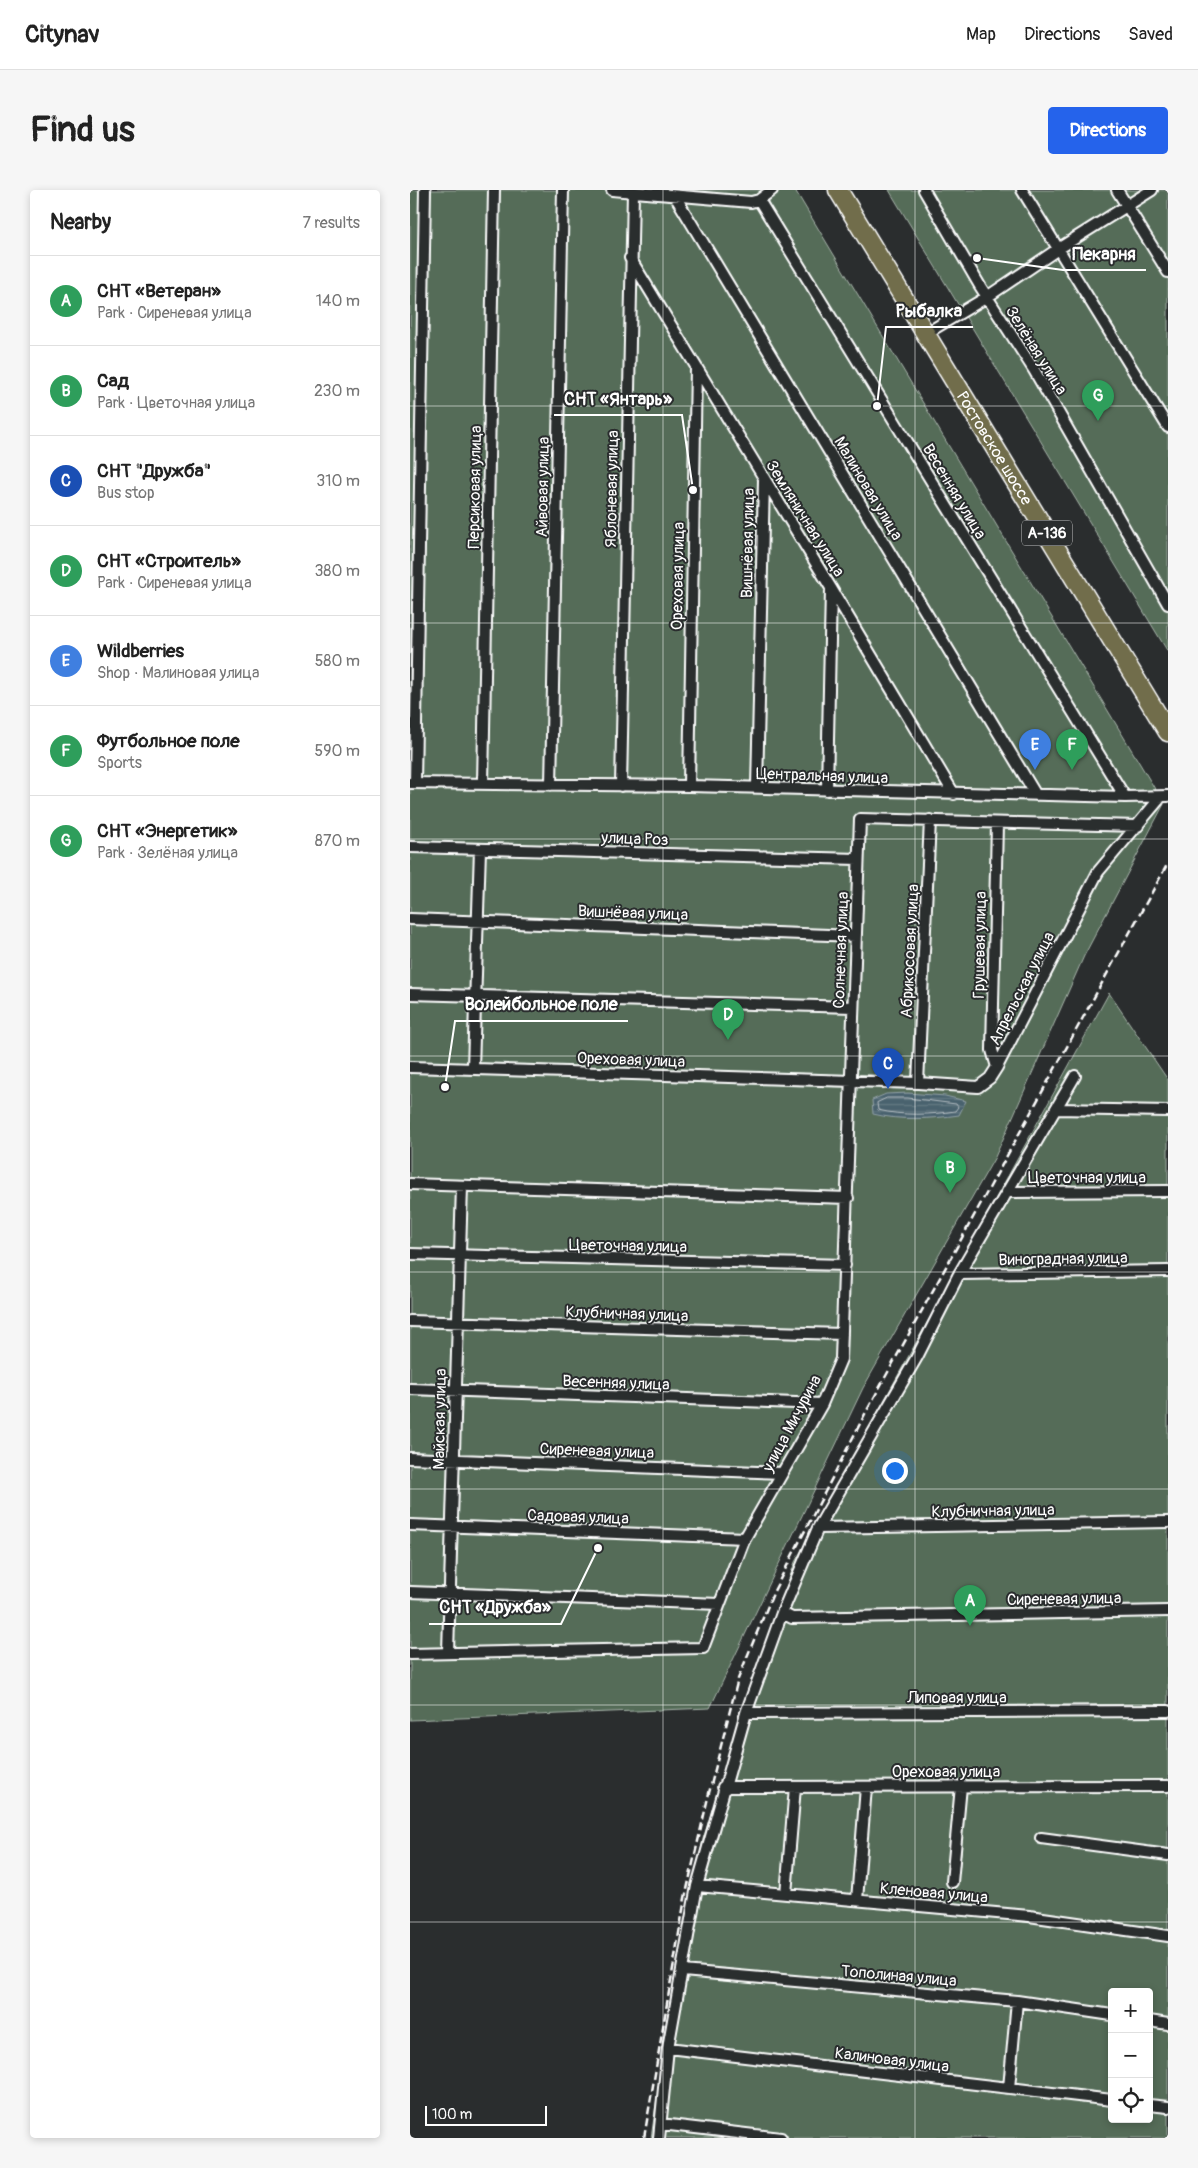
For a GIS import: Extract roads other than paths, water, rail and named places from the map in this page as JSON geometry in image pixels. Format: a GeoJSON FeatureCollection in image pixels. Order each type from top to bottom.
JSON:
{"type":"FeatureCollection","features":[{"type":"Feature","properties":{"kind":"highway","name":"Ростовское шоссе"},"geometry":{"type":"LineString","coordinates":[[838,190],[930,331],[1168,712]]}},
{"type":"Feature","properties":{"kind":"highway","name":"Ростовское шоссе"},"geometry":{"type":"LineString","coordinates":[[851,190],[930,331],[1168,732]]}},
{"type":"Feature","properties":{"kind":"street"},"geometry":{"type":"LineString","coordinates":[[412,783],[425,190]]}},
{"type":"Feature","properties":{"kind":"street","name":"Персиковая улица"},"geometry":{"type":"LineString","coordinates":[[483,784],[494,190]]}},
{"type":"Feature","properties":{"kind":"street","name":"Айвовая улица"},"geometry":{"type":"LineString","coordinates":[[551,785],[563,190]]}},
{"type":"Feature","properties":{"kind":"street"},"geometry":{"type":"LineString","coordinates":[[612,190],[755,201],[772,190]]}},
{"type":"Feature","properties":{"kind":"street","name":"Зелёная улица"},"geometry":{"type":"LineString","coordinates":[[924,190],[987,297],[1034,370],[1168,604]]}},
{"type":"Feature","properties":{"kind":"street"},"geometry":{"type":"LineString","coordinates":[[1022,190],[1168,427]]}},
{"type":"Feature","properties":{"kind":"street"},"geometry":{"type":"LineString","coordinates":[[1117,190],[1168,272]]}},
{"type":"Feature","properties":{"kind":"street"},"geometry":{"type":"LineString","coordinates":[[930,331],[987,297],[1058,249],[1152,190]]}},
{"type":"Feature","properties":{"kind":"street","name":"Яблоневая улица"},"geometry":{"type":"LineString","coordinates":[[621,786],[630,258],[633,192]]}},
{"type":"Feature","properties":{"kind":"street","name":"Малиновая улица"},"geometry":{"type":"LineString","coordinates":[[675,196],[1036,795]]}},
{"type":"Feature","properties":{"kind":"street","name":"Весенняя улица"},"geometry":{"type":"LineString","coordinates":[[755,201],[1124,797]]}},
{"type":"Feature","properties":{"kind":"street","name":"Земляничная улица"},"geometry":{"type":"LineString","coordinates":[[630,258],[764,480],[832,588],[954,794]]}},
{"type":"Feature","properties":{"kind":"street","name":"Ореховая улица"},"geometry":{"type":"LineString","coordinates":[[689,786],[696,366]]}},
{"type":"Feature","properties":{"kind":"street","name":"Вишнёвая улица"},"geometry":{"type":"LineString","coordinates":[[757,787],[764,480]]}},
{"type":"Feature","properties":{"kind":"street"},"geometry":{"type":"LineString","coordinates":[[827,790],[832,588]]}},
{"type":"Feature","properties":{"kind":"street","name":"Центральная улица"},"geometry":{"type":"LineString","coordinates":[[412,783],[757,787],[954,794],[1164,797]]}},
{"type":"Feature","properties":{"kind":"street","name":"Апрельская улица"},"geometry":{"type":"LineString","coordinates":[[851,1081],[978,1088],[990,1078],[1098,872],[1164,797]]}},
{"type":"Feature","properties":{"kind":"street","name":"Солнечная улица"},"geometry":{"type":"LineString","coordinates":[[848,1198],[860,819],[930,820]]}},
{"type":"Feature","properties":{"kind":"street"},"geometry":{"type":"LineString","coordinates":[[930,820],[1138,826]]}},
{"type":"Feature","properties":{"kind":"street","name":"Абрикосовая улица"},"geometry":{"type":"LineString","coordinates":[[918,1084],[930,820]]}},
{"type":"Feature","properties":{"kind":"street","name":"Грушевая улица"},"geometry":{"type":"LineString","coordinates":[[997,823],[992,1050],[997,1067]]}},
{"type":"Feature","properties":{"kind":"street","name":"улица Роз"},"geometry":{"type":"LineString","coordinates":[[410,847],[858,859]]}},
{"type":"Feature","properties":{"kind":"street"},"geometry":{"type":"LineString","coordinates":[[473,1068],[480,849]]}},
{"type":"Feature","properties":{"kind":"street","name":"Вишнёвая улица"},"geometry":{"type":"LineString","coordinates":[[410,919],[855,936]]}},
{"type":"Feature","properties":{"kind":"street"},"geometry":{"type":"LineString","coordinates":[[410,994],[853,1007]]}},
{"type":"Feature","properties":{"kind":"street","name":"Ореховая улица"},"geometry":{"type":"LineString","coordinates":[[410,1067],[851,1081]]}},
{"type":"Feature","properties":{"kind":"street"},"geometry":{"type":"LineString","coordinates":[[659,2138],[668,2048],[697,1886],[723,1787],[746,1713],[782,1613],[818,1528],[917,1356],[959,1274],[1075,1076]]}},
{"type":"Feature","properties":{"kind":"street"},"geometry":{"type":"LineString","coordinates":[[1056,1109],[1168,1111]]}},
{"type":"Feature","properties":{"kind":"street"},"geometry":{"type":"LineString","coordinates":[[410,1184],[848,1198]]}},
{"type":"Feature","properties":{"kind":"street","name":"Майская улица"},"geometry":{"type":"LineString","coordinates":[[448,1652],[456,1323],[462,1186]]}},
{"type":"Feature","properties":{"kind":"street","name":"Цветочная улица"},"geometry":{"type":"LineString","coordinates":[[1007,1192],[1168,1191]]}},
{"type":"Feature","properties":{"kind":"street","name":"улица Мичурина"},"geometry":{"type":"LineString","coordinates":[[448,1652],[703,1648],[745,1538],[822,1404],[841,1359],[848,1198]]}},
{"type":"Feature","properties":{"kind":"street","name":"Цветочная улица"},"geometry":{"type":"LineString","coordinates":[[410,1254],[845,1265]]}},
{"type":"Feature","properties":{"kind":"street","name":"Виноградная улица"},"geometry":{"type":"LineString","coordinates":[[959,1274],[1168,1271]]}},
{"type":"Feature","properties":{"kind":"street","name":"Клубничная улица"},"geometry":{"type":"LineString","coordinates":[[410,1321],[842,1334]]}},
{"type":"Feature","properties":{"kind":"street","name":"Весенняя улица"},"geometry":{"type":"LineString","coordinates":[[410,1389],[822,1404]]}},
{"type":"Feature","properties":{"kind":"street","name":"Сиреневая улица"},"geometry":{"type":"LineString","coordinates":[[410,1458],[782,1473]]}},
{"type":"Feature","properties":{"kind":"street","name":"Клубничная улица"},"geometry":{"type":"LineString","coordinates":[[818,1528],[1168,1522]]}},
{"type":"Feature","properties":{"kind":"street","name":"Садовая улица"},"geometry":{"type":"LineString","coordinates":[[410,1525],[745,1538]]}},
{"type":"Feature","properties":{"kind":"street"},"geometry":{"type":"LineString","coordinates":[[410,1592],[719,1604]]}},
{"type":"Feature","properties":{"kind":"street","name":"Сиреневая улица"},"geometry":{"type":"LineString","coordinates":[[782,1613],[792,1618],[1168,1611]]}},
{"type":"Feature","properties":{"kind":"street"},"geometry":{"type":"LineString","coordinates":[[410,1654],[448,1652]]}},
{"type":"Feature","properties":{"kind":"street","name":"Липовая улица"},"geometry":{"type":"LineString","coordinates":[[746,1713],[1168,1711]]}},
{"type":"Feature","properties":{"kind":"street"},"geometry":{"type":"LineString","coordinates":[[857,1900],[866,1786]]}},
{"type":"Feature","properties":{"kind":"street"},"geometry":{"type":"LineString","coordinates":[[952,1882],[961,1786]]}},
{"type":"Feature","properties":{"kind":"street","name":"Ореховая улица"},"geometry":{"type":"LineString","coordinates":[[723,1787],[1168,1786]]}},
{"type":"Feature","properties":{"kind":"street"},"geometry":{"type":"LineString","coordinates":[[786,1894],[795,1787]]}},
{"type":"Feature","properties":{"kind":"street"},"geometry":{"type":"LineString","coordinates":[[1041,1838],[1168,1855]]}},
{"type":"Feature","properties":{"kind":"street","name":"Кленовая улица"},"geometry":{"type":"LineString","coordinates":[[697,1886],[1029,1916],[1168,1936]]}},
{"type":"Feature","properties":{"kind":"street","name":"Тополиная улица"},"geometry":{"type":"LineString","coordinates":[[683,1971],[1017,2001],[1108,2015]]}},
{"type":"Feature","properties":{"kind":"street"},"geometry":{"type":"LineString","coordinates":[[1009,2088],[1017,2001]]}},
{"type":"Feature","properties":{"kind":"street"},"geometry":{"type":"LineString","coordinates":[[1153,2022],[1168,2024]]}},
{"type":"Feature","properties":{"kind":"street","name":"Калиновая улица"},"geometry":{"type":"LineString","coordinates":[[668,2048],[1108,2100]]}},
{"type":"Feature","properties":{"kind":"street"},"geometry":{"type":"LineString","coordinates":[[1153,2105],[1168,2107]]}},
{"type":"Feature","properties":{"kind":"street"},"geometry":{"type":"LineString","coordinates":[[661,2124],[781,2138]]}},
{"type":"Feature","properties":{"kind":"water"},"geometry":{"type":"Polygon","coordinates":[[[908,1093],[945,1096],[966,1101],[959,1115],[938,1118],[894,1118],[873,1114],[872,1100],[886,1094],[908,1093]]]}},
{"type":"Feature","properties":{"kind":"railway"},"geometry":{"type":"LineString","coordinates":[[644,2138],[685,1898],[709,1793],[738,1679],[774,1591],[865,1414],[1168,863]]}},
{"type":"Feature","properties":{"kind":"place","name":"Пекарня"},"geometry":{"type":"Point","coordinates":[977,258]}},
{"type":"Feature","properties":{"kind":"place","name":"Рыбалка"},"geometry":{"type":"Point","coordinates":[877,406]}},
{"type":"Feature","properties":{"kind":"place","name":"СНТ «Энергетик»"},"geometry":{"type":"Point","coordinates":[1098,421]}},
{"type":"Feature","properties":{"kind":"place","name":"СНТ «Янтарь»"},"geometry":{"type":"Point","coordinates":[693,490]}},
{"type":"Feature","properties":{"kind":"place","name":"Wildberries"},"geometry":{"type":"Point","coordinates":[1035,770]}},
{"type":"Feature","properties":{"kind":"place","name":"Футбольное поле"},"geometry":{"type":"Point","coordinates":[1072,770]}},
{"type":"Feature","properties":{"kind":"place","name":"СНТ «Строитель»"},"geometry":{"type":"Point","coordinates":[728,1040]}},
{"type":"Feature","properties":{"kind":"place","name":"Волейбольное поле"},"geometry":{"type":"Point","coordinates":[445,1087]}},
{"type":"Feature","properties":{"kind":"place","name":"СНТ \"Дружба\""},"geometry":{"type":"Point","coordinates":[888,1089]}},
{"type":"Feature","properties":{"kind":"place","name":"Сад"},"geometry":{"type":"Point","coordinates":[950,1193]}},
{"type":"Feature","properties":{"kind":"place","name":"СНТ «Дружба»"},"geometry":{"type":"Point","coordinates":[598,1548]}},
{"type":"Feature","properties":{"kind":"place","name":"СНТ «Ветеран»"},"geometry":{"type":"Point","coordinates":[970,1626]}}]}
